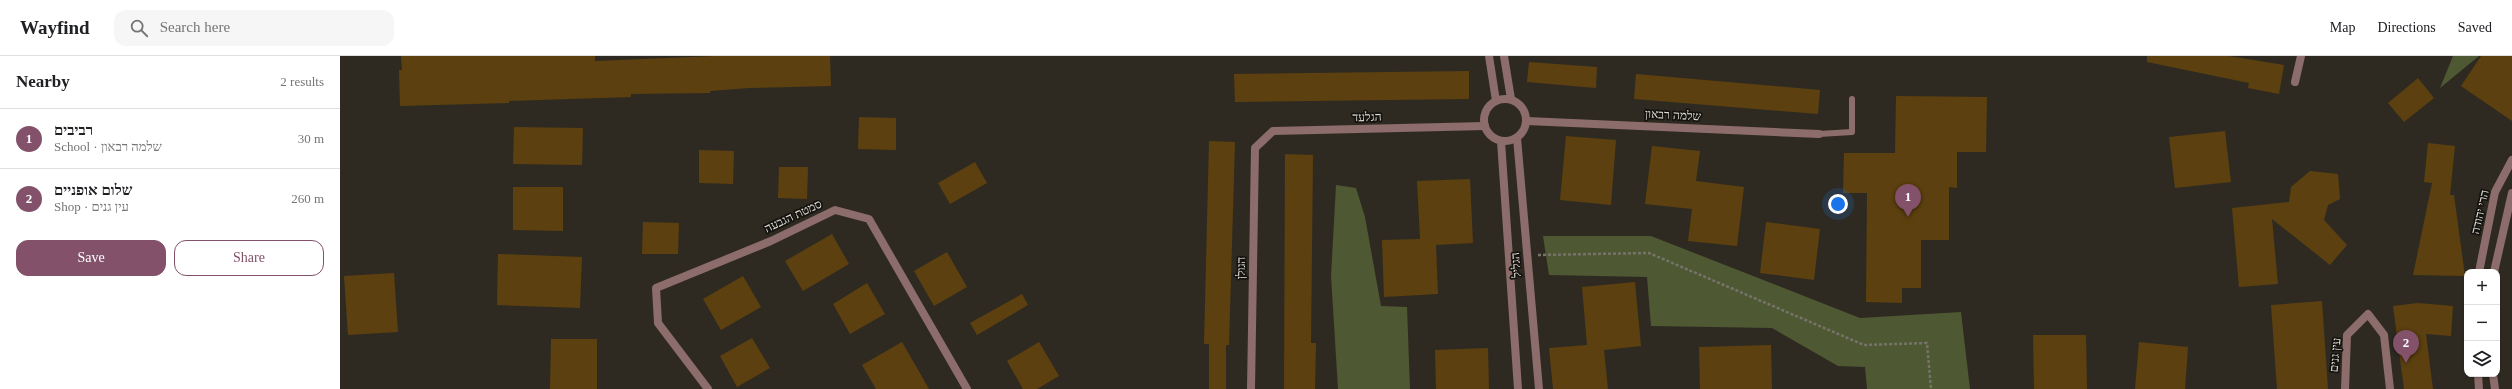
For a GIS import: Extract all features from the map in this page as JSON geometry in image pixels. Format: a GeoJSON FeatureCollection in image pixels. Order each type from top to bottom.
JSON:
{"type":"FeatureCollection","features":[{"type":"Feature","properties":{"kind":"street"},"geometry":{"type":"LineString","coordinates":[[1489,56],[1496,101]]}},
{"type":"Feature","properties":{"kind":"street"},"geometry":{"type":"LineString","coordinates":[[1504,56],[1511,99]]}},
{"type":"Feature","properties":{"kind":"street"},"geometry":{"type":"LineString","coordinates":[[2295,82],[2301,56]]}},
{"type":"Feature","properties":{"kind":"street"},"geometry":{"type":"LineString","coordinates":[[1511,99],[1522,107],[1527,120],[1522,134],[1517,138],[1501,141],[1491,136],[1485,126],[1485,114],[1496,101],[1511,99]]}},
{"type":"Feature","properties":{"kind":"street","name":"שלמה רבאון"},"geometry":{"type":"LineString","coordinates":[[1527,120],[1819,134]]}},
{"type":"Feature","properties":{"kind":"street","name":"הגלעד"},"geometry":{"type":"LineString","coordinates":[[1255,148],[1274,131],[1485,126]]}},
{"type":"Feature","properties":{"kind":"street","name":"הגליל"},"geometry":{"type":"LineString","coordinates":[[1517,138],[1539,389]]}},
{"type":"Feature","properties":{"kind":"street","name":"הגליל"},"geometry":{"type":"LineString","coordinates":[[1501,141],[1518,389]]}},
{"type":"Feature","properties":{"kind":"street","name":"הגולן"},"geometry":{"type":"LineString","coordinates":[[1251,389],[1255,148]]}},
{"type":"Feature","properties":{"kind":"street","name":"הרי יהודה"},"geometry":{"type":"LineString","coordinates":[[2480,269],[2495,192],[2512,160]]}},
{"type":"Feature","properties":{"kind":"street"},"geometry":{"type":"LineString","coordinates":[[2495,269],[2512,193]]}},
{"type":"Feature","properties":{"kind":"street","name":"סמטת הגבעה"},"geometry":{"type":"LineString","coordinates":[[708,389],[658,323],[656,288],[771,241],[834,210],[869,219],[967,389]]}},
{"type":"Feature","properties":{"kind":"street","name":"עין גנים"},"geometry":{"type":"LineString","coordinates":[[2345,389],[2347,335],[2368,314],[2384,335],[2390,389]]}},
{"type":"Feature","properties":{"kind":"street"},"geometry":{"type":"LineString","coordinates":[[2478,377],[2479,389]]}},
{"type":"Feature","properties":{"kind":"street"},"geometry":{"type":"LineString","coordinates":[[2493,377],[2495,389]]}},
{"type":"Feature","properties":{"kind":"lane"},"geometry":{"type":"LineString","coordinates":[[1819,134],[1852,132],[1852,99]]}},
{"type":"Feature","properties":{"kind":"path"},"geometry":{"type":"LineString","coordinates":[[1527,255],[1649,253],[1864,344],[1928,344],[1931,389]]}},
{"type":"Feature","properties":{"kind":"green space"},"geometry":{"type":"Polygon","coordinates":[[[2453,56],[2479,56],[2440,88],[2453,56]]]}},
{"type":"Feature","properties":{"kind":"green space"},"geometry":{"type":"Polygon","coordinates":[[[1336,185],[1356,188],[1365,217],[1381,306],[1407,307],[1410,389],[1338,389],[1331,276],[1336,185]]]}},
{"type":"Feature","properties":{"kind":"green space"},"geometry":{"type":"Polygon","coordinates":[[[1543,236],[1651,236],[1860,318],[1961,312],[1970,389],[1867,389],[1865,367],[1838,366],[1772,328],[1651,326],[1647,277],[1549,275],[1543,236]]]}},
{"type":"Feature","properties":{"kind":"building"},"geometry":{"type":"Polygon","coordinates":[[[401,56],[595,56],[595,61],[715,56],[830,56],[831,86],[749,88],[710,91],[710,93],[631,94],[631,97],[509,101],[509,103],[400,106],[399,70],[402,70],[401,56]]]}},
{"type":"Feature","properties":{"kind":"building"},"geometry":{"type":"Polygon","coordinates":[[[2147,56],[2229,56],[2284,65],[2279,94],[2248,88],[2249,83],[2147,62],[2147,56]]]}},
{"type":"Feature","properties":{"kind":"building"},"geometry":{"type":"Polygon","coordinates":[[[2481,56],[2512,56],[2512,121],[2461,86],[2481,56]]]}},
{"type":"Feature","properties":{"kind":"building"},"geometry":{"type":"Polygon","coordinates":[[[1529,62],[1597,67],[1596,88],[1527,82],[1529,62]]]}},
{"type":"Feature","properties":{"kind":"building"},"geometry":{"type":"Polygon","coordinates":[[[1469,71],[1469,99],[1235,102],[1234,74],[1469,71]]]}},
{"type":"Feature","properties":{"kind":"building"},"geometry":{"type":"Polygon","coordinates":[[[1636,74],[1820,90],[1818,114],[1634,99],[1636,74]]]}},
{"type":"Feature","properties":{"kind":"building"},"geometry":{"type":"Polygon","coordinates":[[[2418,78],[2434,98],[2404,122],[2388,103],[2418,78]]]}},
{"type":"Feature","properties":{"kind":"building"},"geometry":{"type":"Polygon","coordinates":[[[1896,96],[1987,97],[1986,152],[1957,152],[1957,188],[1949,187],[1949,240],[1921,240],[1921,288],[1902,288],[1902,303],[1866,302],[1867,193],[1843,193],[1844,153],[1895,153],[1896,96]]]}},
{"type":"Feature","properties":{"kind":"building"},"geometry":{"type":"Polygon","coordinates":[[[859,117],[896,118],[896,150],[858,149],[859,117]]]}},
{"type":"Feature","properties":{"kind":"building"},"geometry":{"type":"Polygon","coordinates":[[[514,127],[583,128],[582,165],[513,164],[514,127]]]}},
{"type":"Feature","properties":{"kind":"building"},"geometry":{"type":"Polygon","coordinates":[[[2225,131],[2231,182],[2175,188],[2169,137],[2225,131]]]}},
{"type":"Feature","properties":{"kind":"building"},"geometry":{"type":"Polygon","coordinates":[[[1566,136],[1616,140],[1611,205],[1560,200],[1566,136]]]}},
{"type":"Feature","properties":{"kind":"building"},"geometry":{"type":"Polygon","coordinates":[[[1209,141],[1235,142],[1229,345],[1226,345],[1226,389],[1209,389],[1209,344],[1204,344],[1209,141]]]}},
{"type":"Feature","properties":{"kind":"building"},"geometry":{"type":"Polygon","coordinates":[[[2428,143],[2455,146],[2450,195],[2454,195],[2464,276],[2413,275],[2432,183],[2424,182],[2428,143]]]}},
{"type":"Feature","properties":{"kind":"building"},"geometry":{"type":"Polygon","coordinates":[[[1652,146],[1700,151],[1696,181],[1744,187],[1737,246],[1688,241],[1692,209],[1645,204],[1652,146]]]}},
{"type":"Feature","properties":{"kind":"building"},"geometry":{"type":"Polygon","coordinates":[[[699,150],[734,151],[733,184],[699,183],[699,150]]]}},
{"type":"Feature","properties":{"kind":"building"},"geometry":{"type":"Polygon","coordinates":[[[1285,154],[1313,155],[1311,343],[1316,343],[1315,389],[1284,389],[1285,154]]]}},
{"type":"Feature","properties":{"kind":"building"},"geometry":{"type":"Polygon","coordinates":[[[975,162],[987,183],[950,204],[938,183],[975,162]]]}},
{"type":"Feature","properties":{"kind":"building"},"geometry":{"type":"Polygon","coordinates":[[[779,167],[808,167],[807,199],[778,198],[779,167]]]}},
{"type":"Feature","properties":{"kind":"building"},"geometry":{"type":"Polygon","coordinates":[[[2310,171],[2338,174],[2340,199],[2328,205],[2324,220],[2347,245],[2330,265],[2272,219],[2278,284],[2239,287],[2232,208],[2289,202],[2291,187],[2310,171]]]}},
{"type":"Feature","properties":{"kind":"building"},"geometry":{"type":"Polygon","coordinates":[[[1470,179],[1473,243],[1436,245],[1438,294],[1384,297],[1382,240],[1420,239],[1417,181],[1470,179]]]}},
{"type":"Feature","properties":{"kind":"building"},"geometry":{"type":"Polygon","coordinates":[[[513,187],[563,187],[563,231],[513,230],[513,187]]]}},
{"type":"Feature","properties":{"kind":"building"},"geometry":{"type":"Polygon","coordinates":[[[643,222],[679,223],[678,254],[642,254],[643,222]]]}},
{"type":"Feature","properties":{"kind":"building"},"geometry":{"type":"Polygon","coordinates":[[[1766,222],[1820,229],[1814,280],[1760,273],[1766,222]]]}},
{"type":"Feature","properties":{"kind":"building"},"geometry":{"type":"Polygon","coordinates":[[[832,234],[849,264],[803,291],[785,261],[832,234]]]}},
{"type":"Feature","properties":{"kind":"building"},"geometry":{"type":"Polygon","coordinates":[[[947,252],[967,287],[934,306],[914,271],[947,252]]]}},
{"type":"Feature","properties":{"kind":"building"},"geometry":{"type":"Polygon","coordinates":[[[498,254],[582,257],[580,308],[497,305],[498,254]]]}},
{"type":"Feature","properties":{"kind":"building"},"geometry":{"type":"Polygon","coordinates":[[[394,273],[398,332],[348,335],[344,276],[394,273]]]}},
{"type":"Feature","properties":{"kind":"building"},"geometry":{"type":"Polygon","coordinates":[[[743,276],[761,307],[721,330],[703,299],[743,276]]]}},
{"type":"Feature","properties":{"kind":"building"},"geometry":{"type":"Polygon","coordinates":[[[1635,282],[1641,346],[1604,350],[1608,389],[1553,389],[1549,348],[1587,345],[1582,287],[1635,282]]]}},
{"type":"Feature","properties":{"kind":"building"},"geometry":{"type":"Polygon","coordinates":[[[867,283],[885,314],[850,334],[833,304],[867,283]]]}},
{"type":"Feature","properties":{"kind":"building"},"geometry":{"type":"Polygon","coordinates":[[[1022,294],[1028,305],[977,335],[970,323],[1022,294]]]}},
{"type":"Feature","properties":{"kind":"building"},"geometry":{"type":"Polygon","coordinates":[[[2322,301],[2328,389],[2277,389],[2271,305],[2322,301]]]}},
{"type":"Feature","properties":{"kind":"building"},"geometry":{"type":"Polygon","coordinates":[[[2418,303],[2453,306],[2451,336],[2426,334],[2433,389],[2404,389],[2393,306],[2418,303]]]}},
{"type":"Feature","properties":{"kind":"building"},"geometry":{"type":"Polygon","coordinates":[[[2033,335],[2086,335],[2087,389],[2034,389],[2033,335]]]}},
{"type":"Feature","properties":{"kind":"building"},"geometry":{"type":"Polygon","coordinates":[[[752,338],[770,368],[737,387],[720,356],[752,338]]]}},
{"type":"Feature","properties":{"kind":"building"},"geometry":{"type":"Polygon","coordinates":[[[551,339],[597,339],[597,389],[550,389],[551,339]]]}},
{"type":"Feature","properties":{"kind":"building"},"geometry":{"type":"Polygon","coordinates":[[[902,342],[929,389],[876,389],[862,365],[902,342]]]}},
{"type":"Feature","properties":{"kind":"building"},"geometry":{"type":"Polygon","coordinates":[[[1039,342],[1059,376],[1037,389],[1023,389],[1007,361],[1039,342]]]}},
{"type":"Feature","properties":{"kind":"building"},"geometry":{"type":"Polygon","coordinates":[[[2139,342],[2188,347],[2185,389],[2135,389],[2139,342]]]}},
{"type":"Feature","properties":{"kind":"building"},"geometry":{"type":"Polygon","coordinates":[[[1771,345],[1772,389],[1700,389],[1699,347],[1771,345]]]}},
{"type":"Feature","properties":{"kind":"building"},"geometry":{"type":"Polygon","coordinates":[[[1488,348],[1489,389],[1436,389],[1435,350],[1488,348]]]}},
{"type":"Feature","properties":{"kind":"place","name":"רביבים"},"geometry":{"type":"Point","coordinates":[1908,217]}},
{"type":"Feature","properties":{"kind":"place","name":"שלום אופניים"},"geometry":{"type":"Point","coordinates":[2406,363]}}]}
